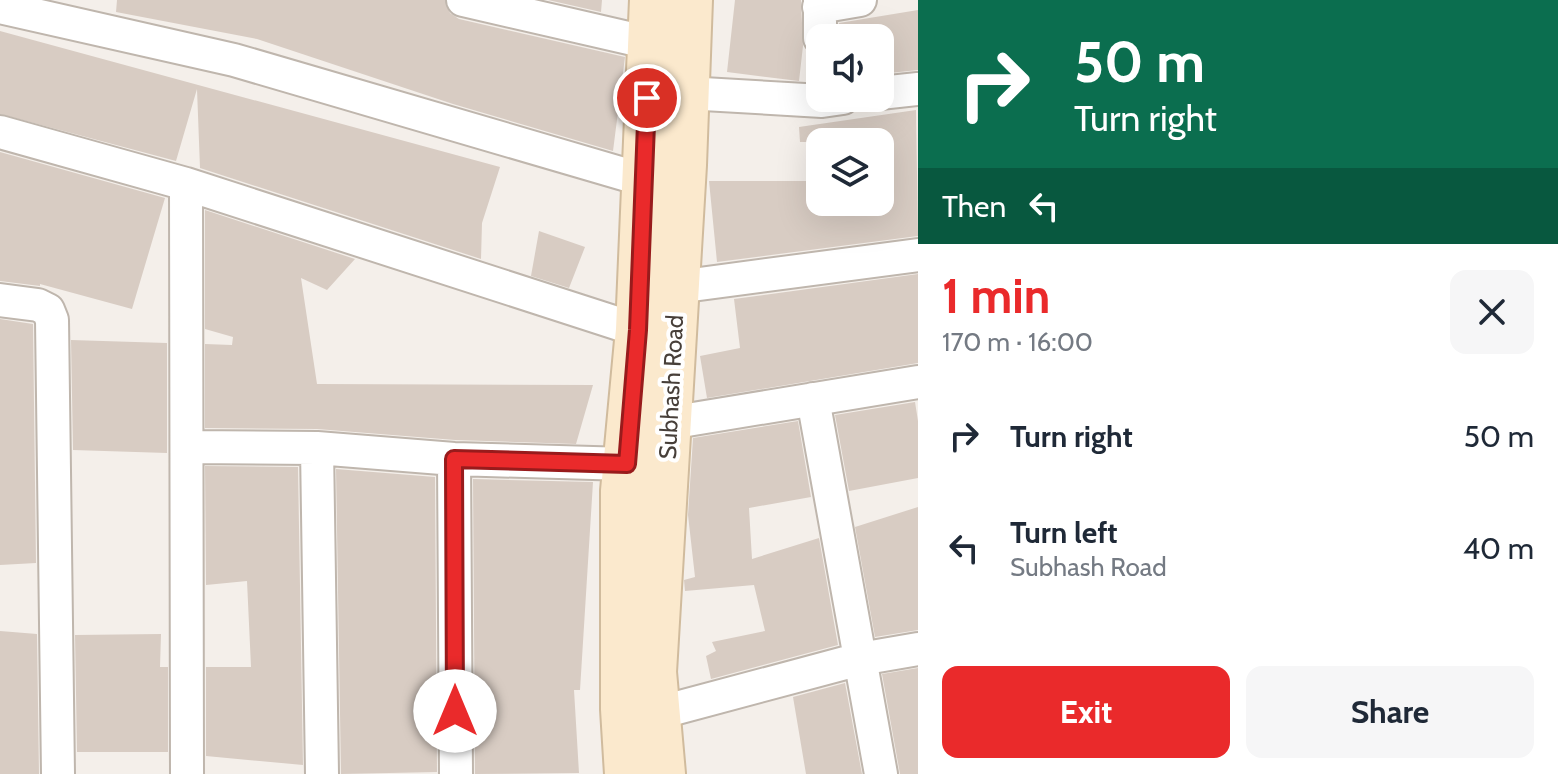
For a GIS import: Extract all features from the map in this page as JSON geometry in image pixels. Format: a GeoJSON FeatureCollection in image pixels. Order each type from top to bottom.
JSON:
{"type":"FeatureCollection","features":[{"type":"Feature","properties":{"kind":"street"},"geometry":{"type":"LineString","coordinates":[[463,0],[650,43]]}},
{"type":"Feature","properties":{"kind":"street","name":"Subhash Road"},"geometry":{"type":"LineString","coordinates":[[627,774],[623,709],[623,491],[638,330],[652,0]]}},
{"type":"Feature","properties":{"kind":"street","name":"Subhash Road"},"geometry":{"type":"LineString","coordinates":[[663,774],[654,672],[690,0]]}},
{"type":"Feature","properties":{"kind":"street"},"geometry":{"type":"LineString","coordinates":[[820,15],[860,0]]}},
{"type":"Feature","properties":{"kind":"street"},"geometry":{"type":"LineString","coordinates":[[0,7],[234,60],[644,180]]}},
{"type":"Feature","properties":{"kind":"street"},"geometry":{"type":"LineString","coordinates":[[894,92],[918,89]]}},
{"type":"Feature","properties":{"kind":"street"},"geometry":{"type":"LineString","coordinates":[[686,93],[806,98]]}},
{"type":"Feature","properties":{"kind":"street"},"geometry":{"type":"LineString","coordinates":[[0,132],[186,184],[638,330]]}},
{"type":"Feature","properties":{"kind":"street"},"geometry":{"type":"LineString","coordinates":[[186,184],[187,774]]}},
{"type":"Feature","properties":{"kind":"street"},"geometry":{"type":"LineString","coordinates":[[677,287],[918,255]]}},
{"type":"Feature","properties":{"kind":"street"},"geometry":{"type":"LineString","coordinates":[[0,300],[38,305],[48,310],[52,320],[58,774]]}},
{"type":"Feature","properties":{"kind":"street"},"geometry":{"type":"LineString","coordinates":[[669,423],[918,382]]}},
{"type":"Feature","properties":{"kind":"street"},"geometry":{"type":"LineString","coordinates":[[813,399],[881,774]]}},
{"type":"Feature","properties":{"kind":"street"},"geometry":{"type":"LineString","coordinates":[[187,447],[317,448],[454,459],[627,464]]}},
{"type":"Feature","properties":{"kind":"street"},"geometry":{"type":"LineString","coordinates":[[317,448],[322,774]]}},
{"type":"Feature","properties":{"kind":"street"},"geometry":{"type":"LineString","coordinates":[[454,459],[456,774]]}},
{"type":"Feature","properties":{"kind":"street"},"geometry":{"type":"LineString","coordinates":[[658,713],[860,659],[918,649]]}},
{"type":"Feature","properties":{"kind":"building"},"geometry":{"type":"Polygon","coordinates":[[[117,0],[445,0],[450,13],[459,19],[625,57],[613,151],[453,104],[257,39],[116,12],[117,0]]]}},
{"type":"Feature","properties":{"kind":"building"},"geometry":{"type":"Polygon","coordinates":[[[548,0],[602,0],[601,12],[548,0]]]}},
{"type":"Feature","properties":{"kind":"building"},"geometry":{"type":"Polygon","coordinates":[[[735,0],[801,0],[803,46],[799,81],[727,72],[735,0]]]}},
{"type":"Feature","properties":{"kind":"building"},"geometry":{"type":"Polygon","coordinates":[[[918,10],[918,70],[894,73],[894,24],[839,23],[918,10]]]}},
{"type":"Feature","properties":{"kind":"building"},"geometry":{"type":"Polygon","coordinates":[[[0,31],[500,167],[482,223],[481,259],[200,168],[197,89],[176,161],[0,114],[0,31]]]}},
{"type":"Feature","properties":{"kind":"building"},"geometry":{"type":"Polygon","coordinates":[[[916,110],[918,236],[717,262],[709,181],[806,181],[806,216],[894,216],[894,128],[806,128],[806,142],[800,142],[799,127],[916,110]]]}},
{"type":"Feature","properties":{"kind":"building"},"geometry":{"type":"Polygon","coordinates":[[[0,152],[165,198],[132,309],[40,284],[0,281],[0,152]]]}},
{"type":"Feature","properties":{"kind":"building"},"geometry":{"type":"Polygon","coordinates":[[[205,210],[355,259],[327,290],[301,278],[317,384],[593,385],[576,444],[455,440],[317,429],[205,428],[205,344],[232,345],[233,337],[205,329],[205,210]]]}},
{"type":"Feature","properties":{"kind":"building"},"geometry":{"type":"Polygon","coordinates":[[[539,231],[585,247],[569,288],[531,276],[539,231]]]}},
{"type":"Feature","properties":{"kind":"building"},"geometry":{"type":"Polygon","coordinates":[[[918,274],[918,363],[707,398],[700,356],[740,348],[734,299],[918,274]]]}},
{"type":"Feature","properties":{"kind":"building"},"geometry":{"type":"Polygon","coordinates":[[[0,319],[33,324],[36,563],[0,565],[0,319]]]}},
{"type":"Feature","properties":{"kind":"building"},"geometry":{"type":"Polygon","coordinates":[[[71,340],[167,343],[167,453],[73,450],[71,340]]]}},
{"type":"Feature","properties":{"kind":"building"},"geometry":{"type":"Polygon","coordinates":[[[915,402],[918,478],[849,491],[835,415],[915,402]]]}},
{"type":"Feature","properties":{"kind":"building"},"geometry":{"type":"Polygon","coordinates":[[[798,421],[811,497],[749,508],[752,559],[819,538],[838,645],[711,679],[706,656],[716,651],[712,642],[765,631],[754,585],[685,591],[684,580],[695,577],[688,515],[693,438],[798,421]]]}},
{"type":"Feature","properties":{"kind":"building"},"geometry":{"type":"Polygon","coordinates":[[[205,466],[298,467],[303,765],[206,756],[206,667],[251,667],[247,581],[206,585],[205,466]]]}},
{"type":"Feature","properties":{"kind":"building"},"geometry":{"type":"Polygon","coordinates":[[[336,469],[435,477],[437,772],[341,774],[336,469]]]}},
{"type":"Feature","properties":{"kind":"building"},"geometry":{"type":"Polygon","coordinates":[[[473,479],[593,482],[580,690],[574,690],[579,773],[475,774],[473,479]]]}},
{"type":"Feature","properties":{"kind":"building"},"geometry":{"type":"Polygon","coordinates":[[[918,507],[918,630],[875,637],[855,527],[918,507]]]}},
{"type":"Feature","properties":{"kind":"building"},"geometry":{"type":"Polygon","coordinates":[[[0,631],[37,634],[39,774],[0,774],[0,631]]]}},
{"type":"Feature","properties":{"kind":"building"},"geometry":{"type":"Polygon","coordinates":[[[161,634],[160,667],[168,667],[168,752],[77,752],[75,635],[161,634]]]}},
{"type":"Feature","properties":{"kind":"building"},"geometry":{"type":"Polygon","coordinates":[[[918,668],[918,774],[900,774],[882,674],[918,668]]]}},
{"type":"Feature","properties":{"kind":"building"},"geometry":{"type":"Polygon","coordinates":[[[845,683],[862,774],[806,774],[793,697],[845,683]]]}},
{"type":"Feature","properties":{"kind":"route"},"geometry":{"type":"LineString","coordinates":[[455,711],[454,459],[627,464],[638,330],[647,98]]}}]}
